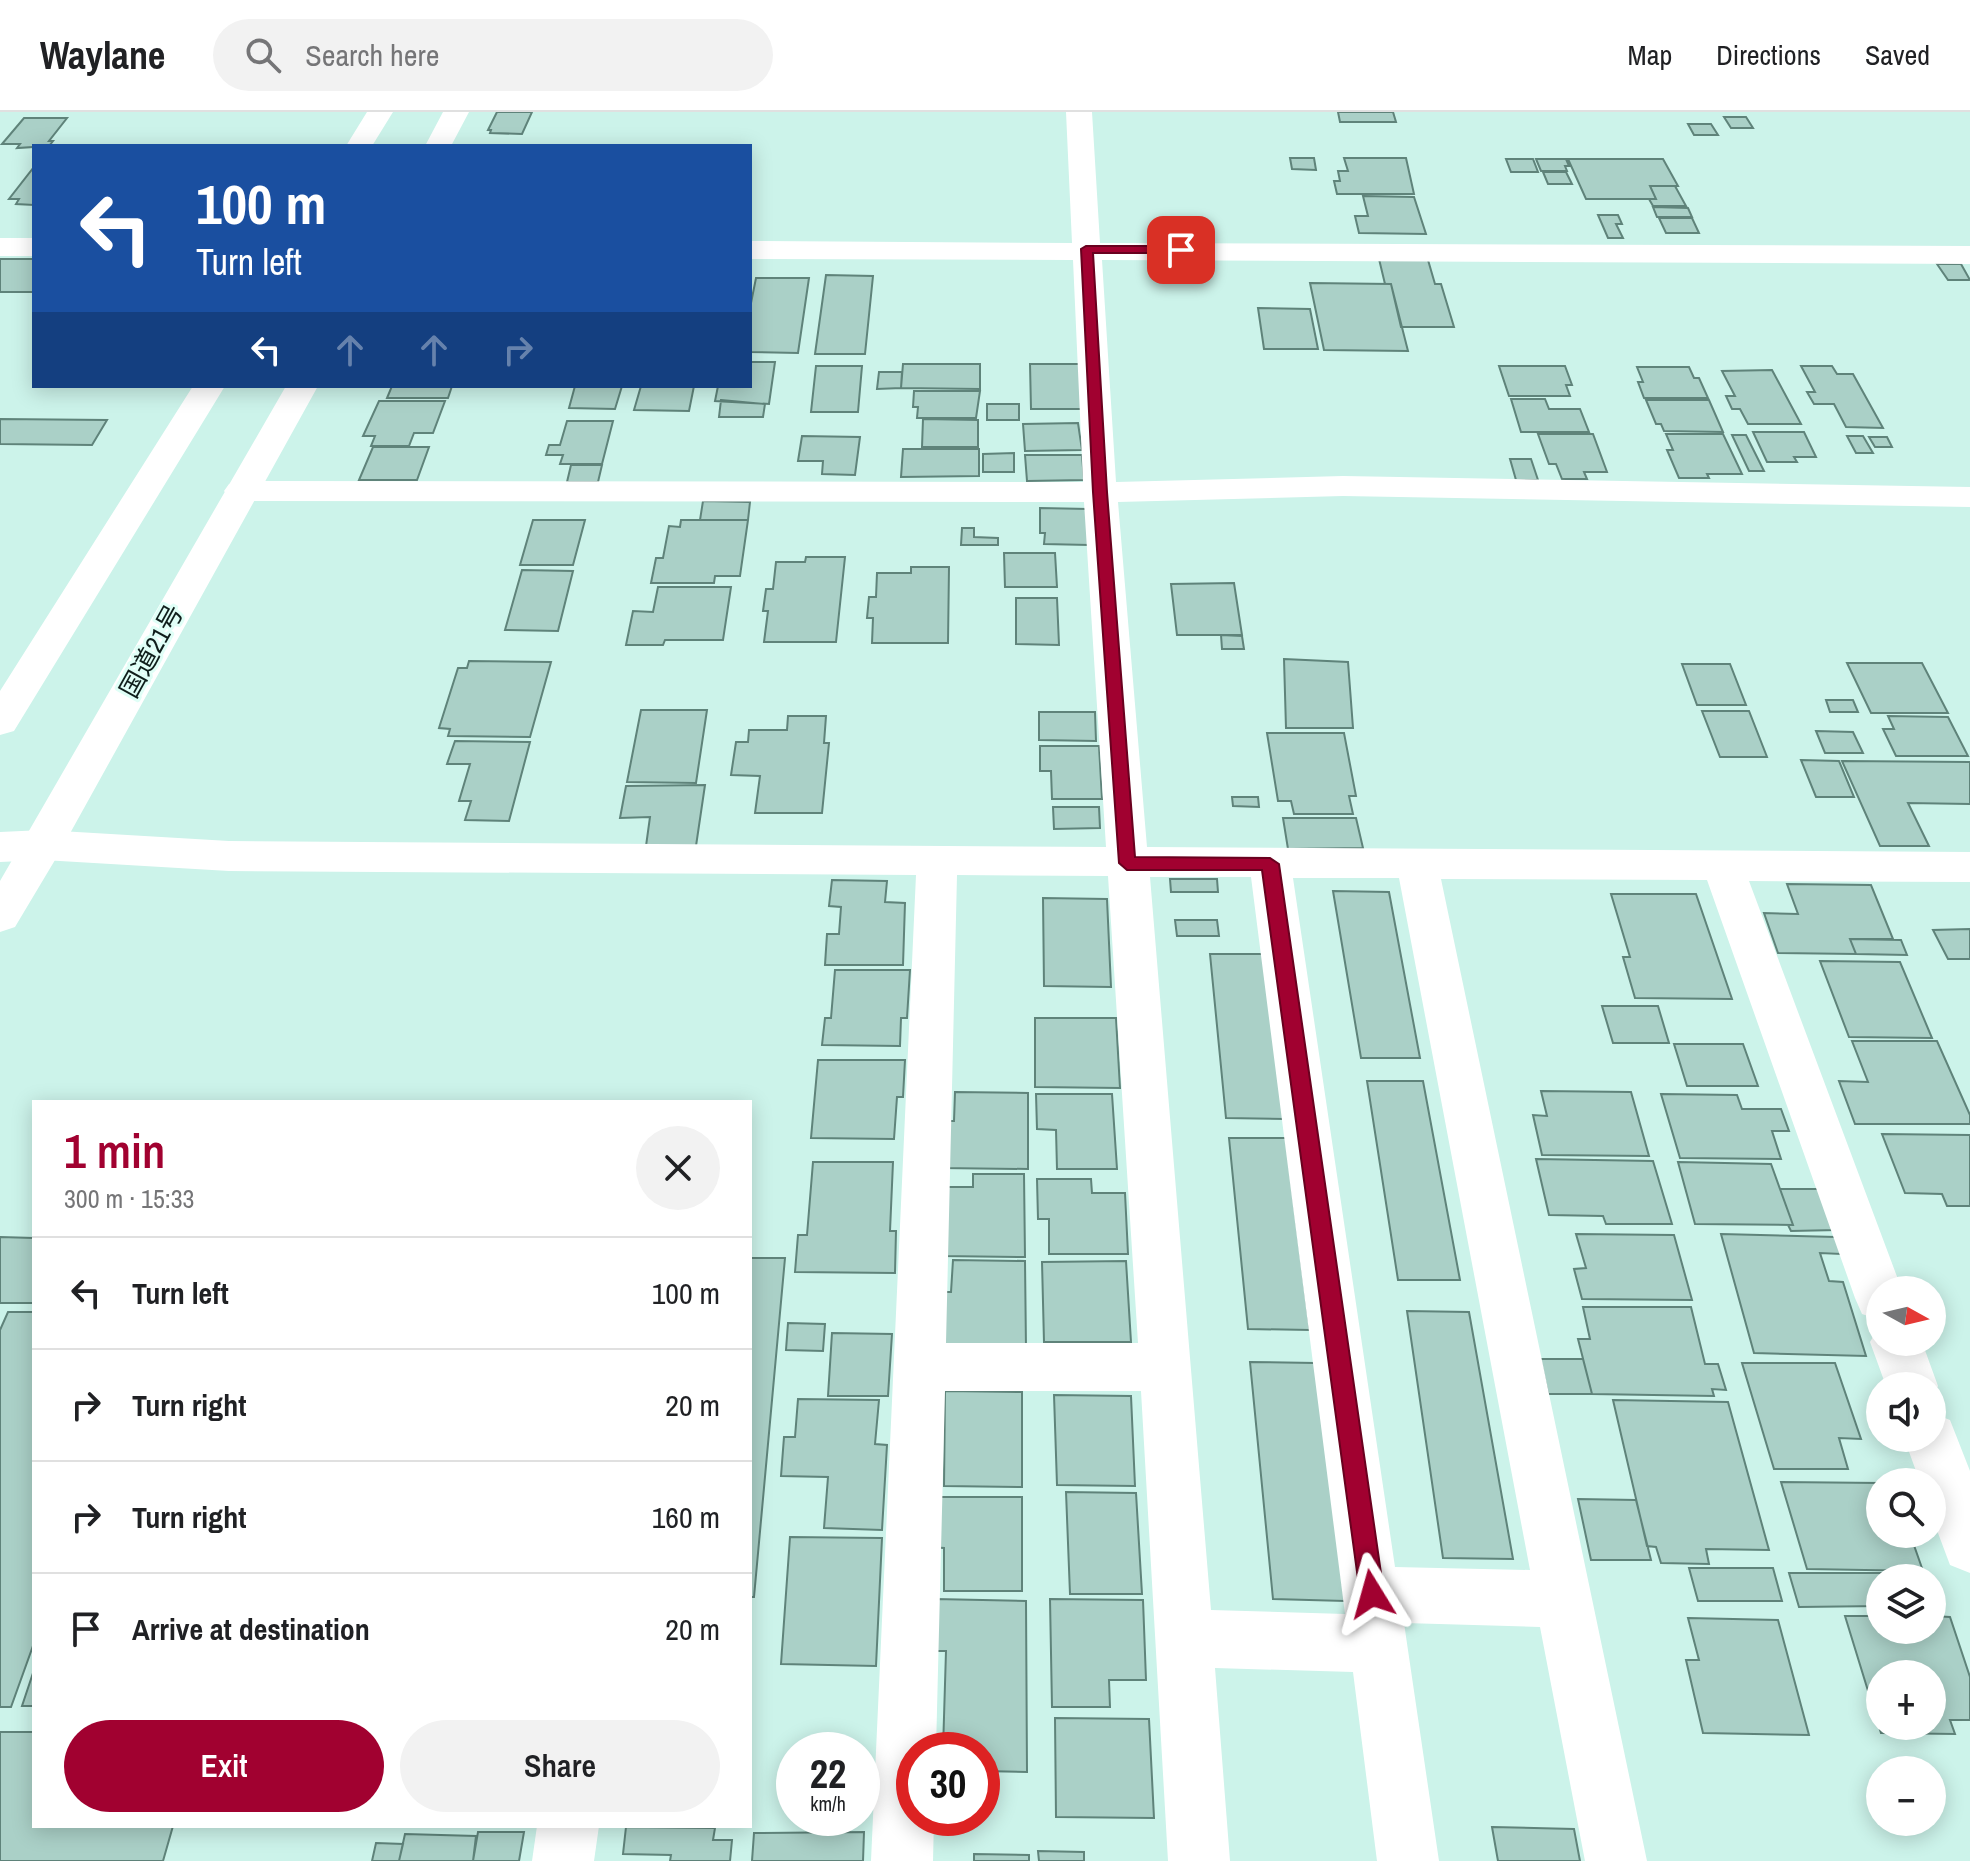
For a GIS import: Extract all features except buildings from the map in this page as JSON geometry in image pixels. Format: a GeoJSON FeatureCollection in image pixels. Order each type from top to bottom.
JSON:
{"type":"FeatureCollection","features":[{"type":"Feature","properties":{"kind":"main road"},"geometry":{"type":"LineString","coordinates":[[360,144],[380,112]]}},
{"type":"Feature","properties":{"kind":"main road"},"geometry":{"type":"LineString","coordinates":[[439,144],[456,112]]}},
{"type":"Feature","properties":{"kind":"main road"},"geometry":{"type":"LineString","coordinates":[[1079,112],[1100,492],[1166,1367],[1199,1861]]}},
{"type":"Feature","properties":{"kind":"main road"},"geometry":{"type":"LineString","coordinates":[[0,247],[32,247]]}},
{"type":"Feature","properties":{"kind":"main road"},"geometry":{"type":"LineString","coordinates":[[752,250],[1970,255]]}},
{"type":"Feature","properties":{"kind":"main road"},"geometry":{"type":"LineString","coordinates":[[0,722],[208,388]]}},
{"type":"Feature","properties":{"kind":"main road","name":"国道21号"},"geometry":{"type":"LineString","coordinates":[[0,916],[301,388]]}},
{"type":"Feature","properties":{"kind":"main road"},"geometry":{"type":"LineString","coordinates":[[241,491],[1100,492],[1343,486],[1970,497]]}},
{"type":"Feature","properties":{"kind":"main road"},"geometry":{"type":"LineString","coordinates":[[0,847],[43,845],[229,856],[1970,867]]}},
{"type":"Feature","properties":{"kind":"main road"},"geometry":{"type":"LineString","coordinates":[[902,1861],[937,860]]}},
{"type":"Feature","properties":{"kind":"main road"},"geometry":{"type":"LineString","coordinates":[[1270,864],[1408,1861]]}},
{"type":"Feature","properties":{"kind":"main road"},"geometry":{"type":"LineString","coordinates":[[1417,865],[1616,1861]]}},
{"type":"Feature","properties":{"kind":"main road"},"geometry":{"type":"LineString","coordinates":[[1723,866],[1872,1276]]}},
{"type":"Feature","properties":{"kind":"main road"},"geometry":{"type":"LineString","coordinates":[[919,1367],[1166,1367]]}},
{"type":"Feature","properties":{"kind":"main road"},"geometry":{"type":"LineString","coordinates":[[1936,1452],[1970,1546]]}},
{"type":"Feature","properties":{"kind":"main road"},"geometry":{"type":"LineString","coordinates":[[1184,1638],[1563,1599]]}},
{"type":"Feature","properties":{"kind":"main road"},"geometry":{"type":"LineString","coordinates":[[563,1861],[568,1828]]}},
{"type":"Feature","properties":{"kind":"route"},"geometry":{"type":"LineString","coordinates":[[1181,250],[1086,249],[1127,863],[1270,864],[1372,1594]]}}]}
